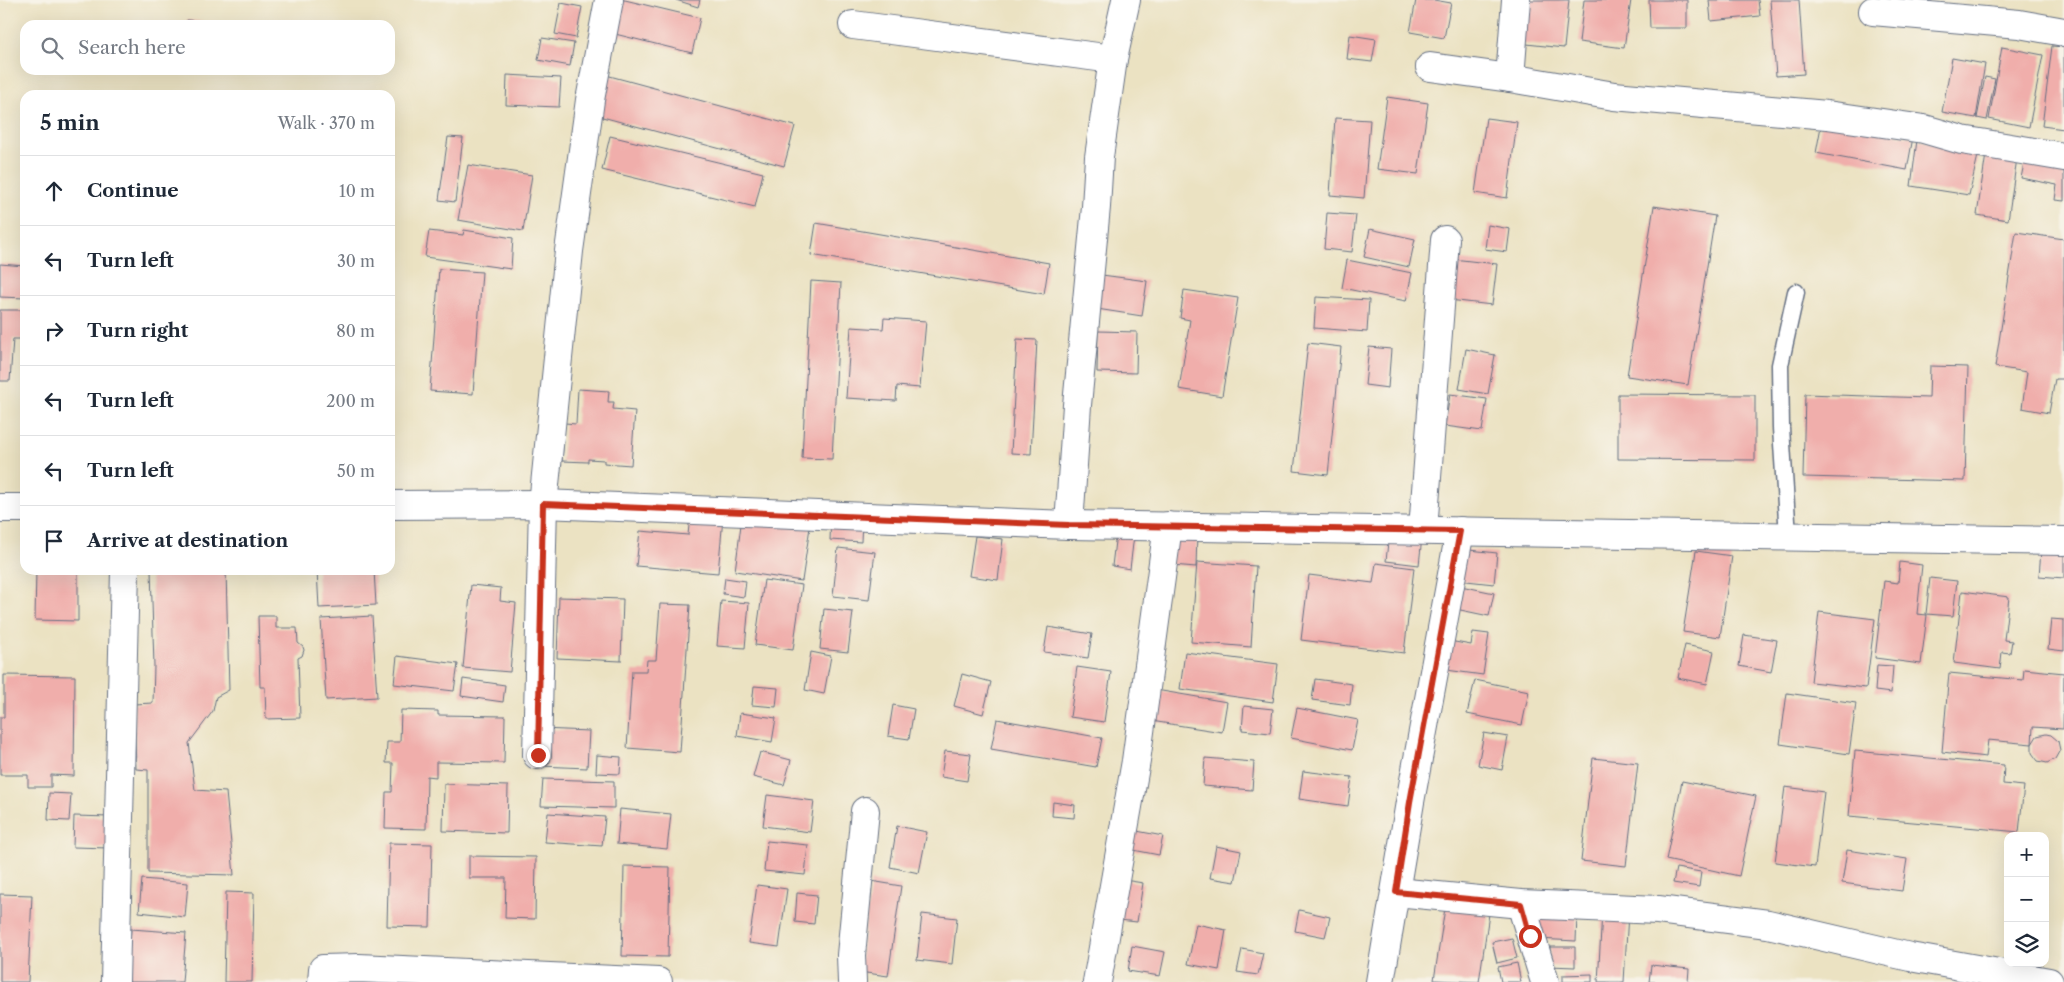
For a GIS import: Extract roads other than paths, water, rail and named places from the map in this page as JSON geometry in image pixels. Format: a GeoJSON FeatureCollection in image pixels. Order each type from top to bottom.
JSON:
{"type":"FeatureCollection","features":[{"type":"Feature","properties":{"kind":"street"},"geometry":{"type":"LineString","coordinates":[[538,755],[543,504],[569,251],[590,100],[609,0]]}},
{"type":"Feature","properties":{"kind":"street"},"geometry":{"type":"LineString","coordinates":[[1069,525],[1077,405],[1099,157],[1113,59],[1126,0]]}},
{"type":"Feature","properties":{"kind":"street"},"geometry":{"type":"LineString","coordinates":[[1510,78],[1516,0]]}},
{"type":"Feature","properties":{"kind":"street"},"geometry":{"type":"LineString","coordinates":[[1874,11],[2019,24],[2064,32]]}},
{"type":"Feature","properties":{"kind":"street"},"geometry":{"type":"LineString","coordinates":[[853,25],[1113,59]]}},
{"type":"Feature","properties":{"kind":"street"},"geometry":{"type":"LineString","coordinates":[[1430,67],[1510,78],[1614,96],[1828,115],[1924,129],[1962,140],[2064,157]]}},
{"type":"Feature","properties":{"kind":"street"},"geometry":{"type":"LineString","coordinates":[[1423,530],[1446,240]]}},
{"type":"Feature","properties":{"kind":"street"},"geometry":{"type":"LineString","coordinates":[[395,505],[543,504],[1069,525],[2064,540]]}},
{"type":"Feature","properties":{"kind":"street"},"geometry":{"type":"LineString","coordinates":[[0,508],[20,508]]}},
{"type":"Feature","properties":{"kind":"street"},"geometry":{"type":"LineString","coordinates":[[1097,982],[1136,761],[1168,526]]}},
{"type":"Feature","properties":{"kind":"street"},"geometry":{"type":"LineString","coordinates":[[1380,982],[1410,802],[1460,531]]}},
{"type":"Feature","properties":{"kind":"street"},"geometry":{"type":"LineString","coordinates":[[115,982],[125,575]]}},
{"type":"Feature","properties":{"kind":"street"},"geometry":{"type":"LineString","coordinates":[[852,982],[851,955],[865,811]]}},
{"type":"Feature","properties":{"kind":"street"},"geometry":{"type":"LineString","coordinates":[[1396,892],[1521,904],[1658,910],[1768,924],[1910,957],[2049,982]]}},
{"type":"Feature","properties":{"kind":"street"},"geometry":{"type":"LineString","coordinates":[[1521,904],[1545,982]]}},
{"type":"Feature","properties":{"kind":"street"},"geometry":{"type":"LineString","coordinates":[[322,982],[323,969],[359,968],[658,982]]}},
{"type":"Feature","properties":{"kind":"lane"},"geometry":{"type":"LineString","coordinates":[[1788,536],[1781,428],[1780,365],[1796,292]]}}]}
